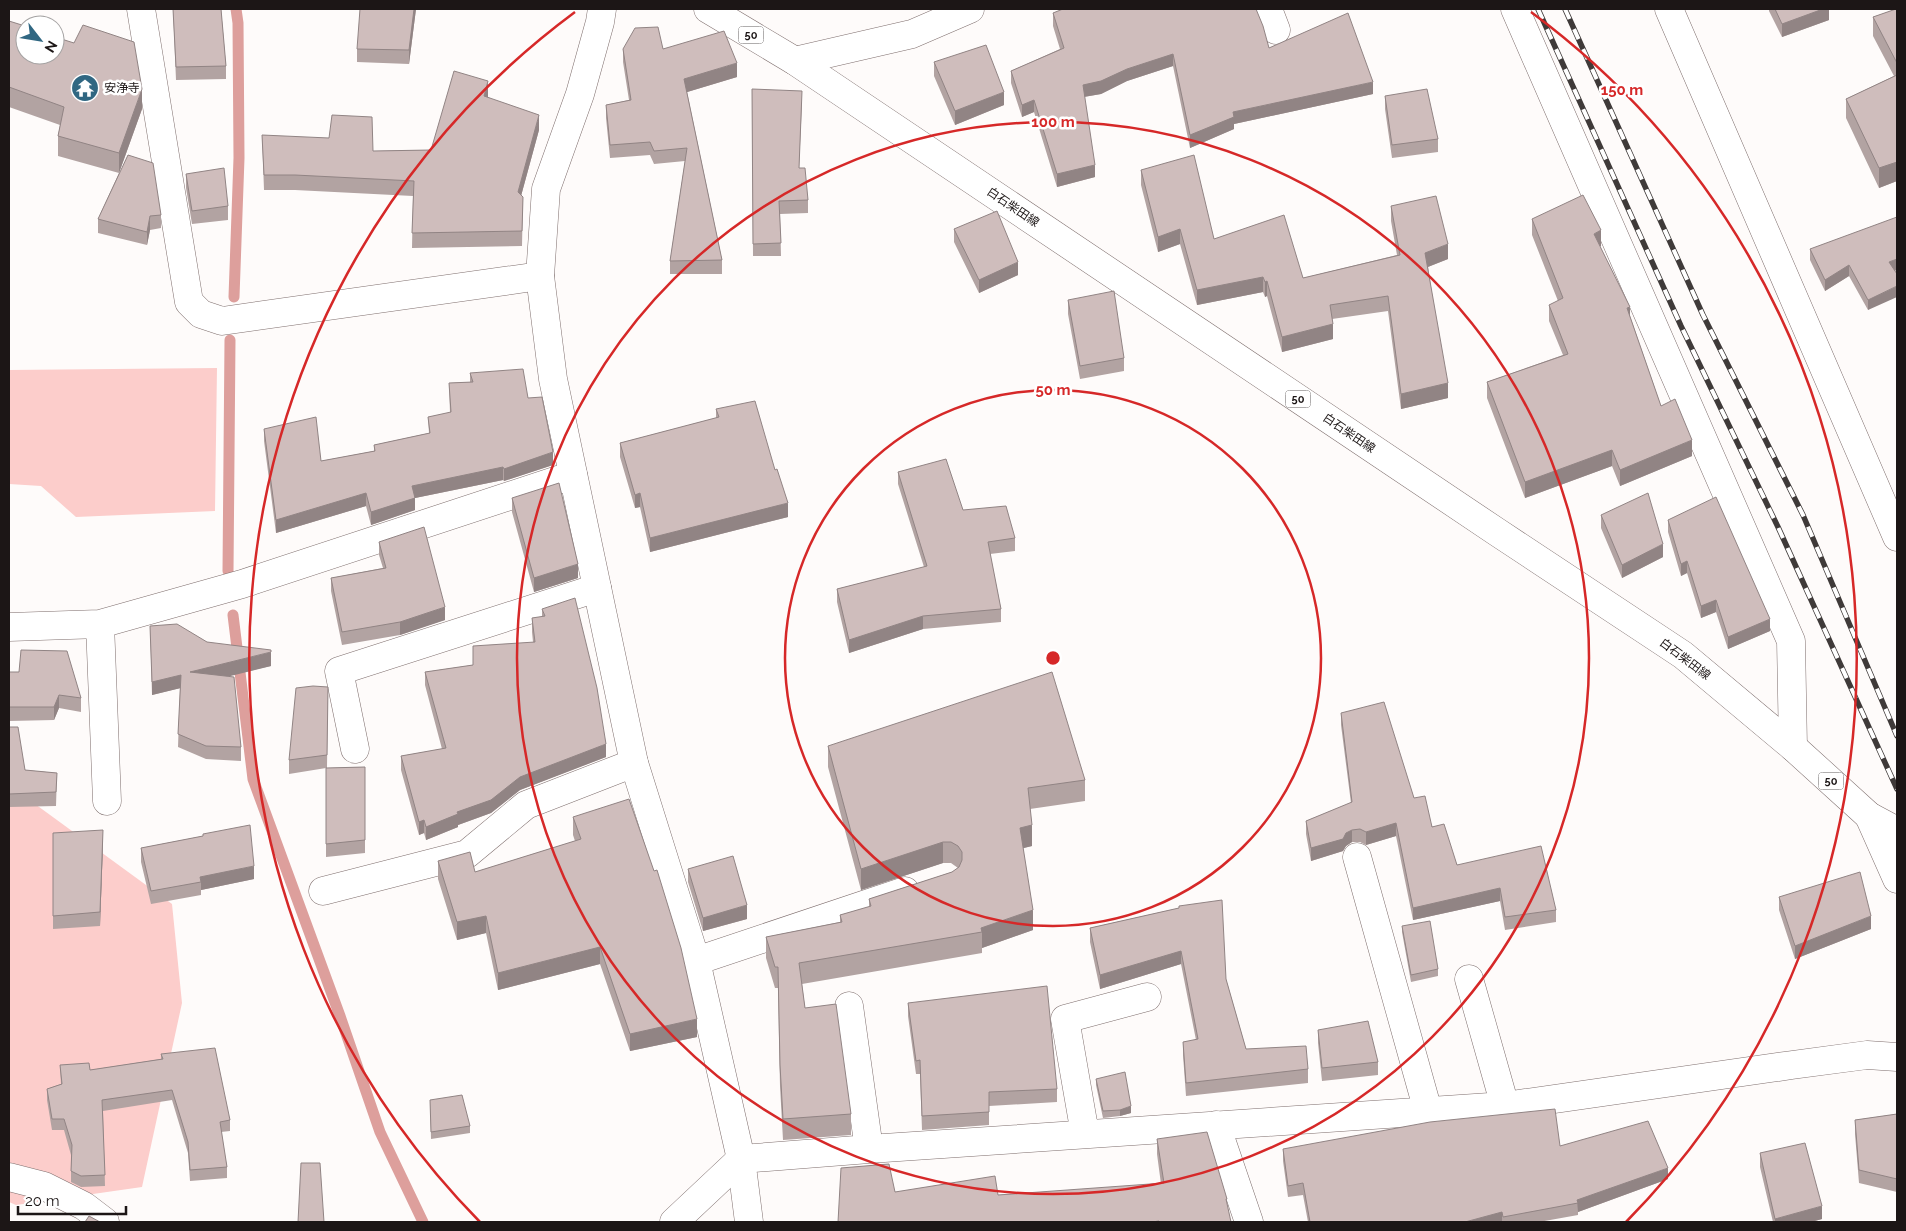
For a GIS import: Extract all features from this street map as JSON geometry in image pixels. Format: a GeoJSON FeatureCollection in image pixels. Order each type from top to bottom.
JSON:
{"type":"FeatureCollection","features":[{"type":"Feature","properties":{"kind":"street"},"geometry":{"type":"LineString","coordinates":[[141,9],[189,302],[201,314],[222,321],[540,276]]}},
{"type":"Feature","properties":{"kind":"street"},"geometry":{"type":"LineString","coordinates":[[602,9],[580,94],[546,189],[540,276],[553,379],[634,763],[696,961],[741,1159],[749,1222]]}},
{"type":"Feature","properties":{"kind":"street","name":"白石柴田線"},"geometry":{"type":"LineString","coordinates":[[708,9],[795,61],[1683,655],[1793,747],[1869,816],[1897,831]]}},
{"type":"Feature","properties":{"kind":"street"},"geometry":{"type":"LineString","coordinates":[[795,61],[912,34],[970,9]]}},
{"type":"Feature","properties":{"kind":"street"},"geometry":{"type":"LineString","coordinates":[[1515,9],[1791,641],[1793,747]]}},
{"type":"Feature","properties":{"kind":"street"},"geometry":{"type":"LineString","coordinates":[[1669,9],[1896,528]]}},
{"type":"Feature","properties":{"kind":"street"},"geometry":{"type":"LineString","coordinates":[[9,627],[100,624],[242,584],[573,475]]}},
{"type":"Feature","properties":{"kind":"street"},"geometry":{"type":"LineString","coordinates":[[355,750],[339,671],[597,588]]}},
{"type":"Feature","properties":{"kind":"street"},"geometry":{"type":"LineString","coordinates":[[100,624],[107,801]]}},
{"type":"Feature","properties":{"kind":"street"},"geometry":{"type":"LineString","coordinates":[[323,890],[467,854],[526,805],[634,763]]}},
{"type":"Feature","properties":{"kind":"street"},"geometry":{"type":"LineString","coordinates":[[1869,816],[1897,878]]}},
{"type":"Feature","properties":{"kind":"street"},"geometry":{"type":"LineString","coordinates":[[1357,857],[1428,1111]]}},
{"type":"Feature","properties":{"kind":"street"},"geometry":{"type":"LineString","coordinates":[[696,961],[928,884]]}},
{"type":"Feature","properties":{"kind":"street"},"geometry":{"type":"LineString","coordinates":[[1469,979],[1505,1106]]}},
{"type":"Feature","properties":{"kind":"street"},"geometry":{"type":"LineString","coordinates":[[1085,1134],[1065,1019],[1147,997]]}},
{"type":"Feature","properties":{"kind":"street"},"geometry":{"type":"LineString","coordinates":[[849,1006],[869,1149]]}},
{"type":"Feature","properties":{"kind":"street"},"geometry":{"type":"LineString","coordinates":[[674,1222],[741,1159],[1505,1106],[1867,1055],[1897,1056]]}},
{"type":"Feature","properties":{"kind":"street"},"geometry":{"type":"LineString","coordinates":[[1216,1126],[1249,1222]]}},
{"type":"Feature","properties":{"kind":"street"},"geometry":{"type":"LineString","coordinates":[[9,1177],[44,1186],[84,1206],[104,1222]]}},
{"type":"Feature","properties":{"kind":"shaded area"},"geometry":{"type":"Polygon","coordinates":[[[217,368],[215,511],[76,517],[41,486],[9,484],[9,370],[217,368]]]}},
{"type":"Feature","properties":{"kind":"shaded area"},"geometry":{"type":"Polygon","coordinates":[[[9,785],[172,904],[182,1003],[142,1187],[16,1205],[9,1202],[9,785]]]}},
{"type":"Feature","properties":{"kind":"building"},"geometry":{"type":"Polygon","coordinates":[[[173,9],[221,9],[226,66],[176,67],[173,9]]]}},
{"type":"Feature","properties":{"kind":"building"},"geometry":{"type":"Polygon","coordinates":[[[360,9],[414,9],[409,50],[357,49],[360,9]]]}},
{"type":"Feature","properties":{"kind":"building"},"geometry":{"type":"Polygon","coordinates":[[[1063,9],[1256,9],[1269,48],[1348,13],[1373,82],[1233,112],[1234,117],[1190,135],[1173,54],[1127,69],[1101,81],[1083,85],[1095,165],[1057,174],[1034,100],[1022,105],[1011,71],[1064,48],[1053,13],[1063,9]]]}},
{"type":"Feature","properties":{"kind":"building"},"geometry":{"type":"Polygon","coordinates":[[[1775,9],[1823,9],[1782,24],[1775,9]]]}},
{"type":"Feature","properties":{"kind":"building"},"geometry":{"type":"Polygon","coordinates":[[[1897,9],[1897,63],[1873,17],[1897,9]]]}},
{"type":"Feature","properties":{"kind":"building"},"geometry":{"type":"Polygon","coordinates":[[[9,21],[15,23],[15,65],[65,65],[65,40],[74,43],[83,25],[134,42],[142,89],[119,153],[58,136],[64,107],[9,87],[9,21]]]}},
{"type":"Feature","properties":{"kind":"building"},"geometry":{"type":"Polygon","coordinates":[[[658,27],[663,49],[724,31],[737,63],[684,79],[722,260],[670,261],[687,148],[654,151],[650,142],[610,145],[606,105],[631,100],[623,49],[635,28],[658,27]]]}},
{"type":"Feature","properties":{"kind":"building"},"geometry":{"type":"Polygon","coordinates":[[[986,45],[1004,92],[955,111],[934,62],[986,45]]]}},
{"type":"Feature","properties":{"kind":"building"},"geometry":{"type":"Polygon","coordinates":[[[454,71],[488,81],[484,96],[539,115],[518,192],[523,197],[522,231],[412,233],[414,181],[264,175],[262,135],[329,138],[332,115],[372,117],[373,151],[431,150],[454,71]]]}},
{"type":"Feature","properties":{"kind":"building"},"geometry":{"type":"Polygon","coordinates":[[[1897,75],[1897,162],[1879,168],[1846,99],[1897,75]]]}},
{"type":"Feature","properties":{"kind":"building"},"geometry":{"type":"Polygon","coordinates":[[[752,89],[802,91],[799,168],[805,168],[808,200],[779,201],[781,243],[753,244],[752,89]]]}},
{"type":"Feature","properties":{"kind":"building"},"geometry":{"type":"Polygon","coordinates":[[[1427,89],[1438,139],[1392,145],[1385,96],[1427,89]]]}},
{"type":"Feature","properties":{"kind":"building"},"geometry":{"type":"Polygon","coordinates":[[[128,155],[153,163],[161,215],[150,216],[147,232],[98,219],[128,155]]]}},
{"type":"Feature","properties":{"kind":"building"},"geometry":{"type":"Polygon","coordinates":[[[1194,155],[1214,239],[1284,215],[1303,278],[1400,255],[1391,206],[1436,196],[1448,244],[1425,253],[1448,383],[1401,394],[1388,296],[1330,305],[1333,324],[1282,337],[1267,281],[1265,282],[1263,277],[1197,290],[1180,229],[1158,237],[1141,170],[1194,155]]]}},
{"type":"Feature","properties":{"kind":"building"},"geometry":{"type":"Polygon","coordinates":[[[224,168],[228,206],[192,211],[186,174],[224,168]]]}},
{"type":"Feature","properties":{"kind":"building"},"geometry":{"type":"Polygon","coordinates":[[[1583,195],[1601,230],[1594,234],[1630,307],[1627,308],[1661,406],[1675,399],[1692,440],[1620,470],[1612,450],[1525,482],[1487,382],[1568,354],[1549,305],[1563,298],[1532,219],[1583,195]]]}},
{"type":"Feature","properties":{"kind":"building"},"geometry":{"type":"Polygon","coordinates":[[[997,211],[1018,262],[979,280],[954,229],[997,211]]]}},
{"type":"Feature","properties":{"kind":"building"},"geometry":{"type":"Polygon","coordinates":[[[1897,217],[1897,259],[1889,262],[1897,274],[1897,286],[1868,300],[1849,265],[1825,280],[1810,249],[1897,217]]]}},
{"type":"Feature","properties":{"kind":"building"},"geometry":{"type":"Polygon","coordinates":[[[1114,291],[1124,358],[1080,366],[1068,300],[1114,291]]]}},
{"type":"Feature","properties":{"kind":"building"},"geometry":{"type":"Polygon","coordinates":[[[523,369],[528,398],[542,397],[553,452],[504,469],[503,467],[412,486],[415,498],[371,512],[366,493],[276,520],[264,429],[316,417],[321,461],[375,451],[374,445],[430,433],[428,417],[451,412],[449,383],[473,382],[470,373],[523,369]]]}},
{"type":"Feature","properties":{"kind":"building"},"geometry":{"type":"Polygon","coordinates":[[[755,401],[775,470],[777,469],[788,503],[650,538],[640,493],[635,495],[620,443],[719,417],[716,409],[755,401]]]}},
{"type":"Feature","properties":{"kind":"building"},"geometry":{"type":"Polygon","coordinates":[[[946,459],[963,510],[1006,506],[1015,538],[988,542],[1001,609],[923,616],[849,640],[837,589],[927,566],[898,472],[946,459]]]}},
{"type":"Feature","properties":{"kind":"building"},"geometry":{"type":"Polygon","coordinates":[[[559,483],[578,564],[534,578],[512,498],[559,483]]]}},
{"type":"Feature","properties":{"kind":"building"},"geometry":{"type":"Polygon","coordinates":[[[1648,493],[1663,544],[1622,565],[1601,515],[1648,493]]]}},
{"type":"Feature","properties":{"kind":"building"},"geometry":{"type":"Polygon","coordinates":[[[1716,497],[1770,619],[1728,637],[1716,600],[1701,606],[1687,561],[1681,564],[1668,520],[1716,497]]]}},
{"type":"Feature","properties":{"kind":"building"},"geometry":{"type":"Polygon","coordinates":[[[424,527],[445,607],[400,622],[342,632],[331,578],[386,568],[379,542],[424,527]]]}},
{"type":"Feature","properties":{"kind":"building"},"geometry":{"type":"Polygon","coordinates":[[[575,598],[597,688],[606,744],[520,777],[491,800],[457,812],[458,814],[426,827],[424,820],[419,822],[401,756],[446,748],[425,672],[473,665],[473,646],[535,642],[532,618],[545,616],[542,609],[575,598]]]}},
{"type":"Feature","properties":{"kind":"building"},"geometry":{"type":"Polygon","coordinates":[[[177,624],[207,642],[271,650],[271,652],[190,672],[234,677],[241,747],[206,746],[178,734],[181,675],[152,682],[150,626],[177,624]]]}},
{"type":"Feature","properties":{"kind":"building"},"geometry":{"type":"Polygon","coordinates":[[[21,650],[67,651],[81,698],[59,695],[54,707],[9,707],[9,672],[19,672],[21,650]]]}},
{"type":"Feature","properties":{"kind":"building"},"geometry":{"type":"Polygon","coordinates":[[[1052,672],[1085,780],[1028,788],[1032,825],[1020,828],[1033,910],[981,928],[982,932],[799,963],[805,1008],[836,1004],[851,1114],[783,1119],[778,967],[775,967],[766,937],[842,922],[840,915],[871,906],[869,899],[952,872],[959,867],[962,860],[962,852],[958,846],[951,842],[943,842],[861,869],[828,746],[1052,672]]]}},
{"type":"Feature","properties":{"kind":"building"},"geometry":{"type":"Polygon","coordinates":[[[328,687],[327,755],[289,760],[296,688],[328,687]]]}},
{"type":"Feature","properties":{"kind":"building"},"geometry":{"type":"Polygon","coordinates":[[[1384,702],[1414,798],[1425,796],[1432,827],[1444,824],[1457,865],[1541,846],[1556,910],[1505,917],[1500,888],[1413,908],[1396,823],[1366,832],[1360,829],[1352,830],[1346,833],[1343,839],[1311,848],[1306,821],[1352,802],[1341,713],[1384,702]]]}},
{"type":"Feature","properties":{"kind":"building"},"geometry":{"type":"Polygon","coordinates":[[[9,727],[18,727],[25,770],[57,773],[56,792],[9,794],[9,727]]]}},
{"type":"Feature","properties":{"kind":"building"},"geometry":{"type":"Polygon","coordinates":[[[365,767],[365,840],[326,844],[326,768],[365,767]]]}},
{"type":"Feature","properties":{"kind":"building"},"geometry":{"type":"Polygon","coordinates":[[[629,799],[654,871],[657,870],[681,948],[697,1019],[630,1034],[600,947],[498,973],[486,916],[457,922],[438,861],[470,852],[475,872],[581,839],[573,817],[629,799]]]}},
{"type":"Feature","properties":{"kind":"building"},"geometry":{"type":"Polygon","coordinates":[[[250,825],[254,866],[200,877],[201,882],[151,891],[141,848],[250,825]]]}},
{"type":"Feature","properties":{"kind":"building"},"geometry":{"type":"Polygon","coordinates":[[[103,830],[100,912],[53,916],[53,833],[103,830]]]}},
{"type":"Feature","properties":{"kind":"building"},"geometry":{"type":"Polygon","coordinates":[[[733,856],[747,905],[703,918],[688,869],[733,856]]]}},
{"type":"Feature","properties":{"kind":"building"},"geometry":{"type":"Polygon","coordinates":[[[1860,872],[1871,916],[1795,946],[1779,897],[1860,872]]]}},
{"type":"Feature","properties":{"kind":"building"},"geometry":{"type":"Polygon","coordinates":[[[1222,900],[1226,979],[1246,1049],[1306,1046],[1308,1069],[1186,1083],[1183,1042],[1198,1039],[1181,951],[1100,975],[1090,928],[1179,908],[1179,906],[1222,900]]]}},
{"type":"Feature","properties":{"kind":"building"},"geometry":{"type":"Polygon","coordinates":[[[1430,921],[1438,969],[1411,975],[1402,926],[1430,921]]]}},
{"type":"Feature","properties":{"kind":"building"},"geometry":{"type":"Polygon","coordinates":[[[1047,986],[1057,1089],[989,1092],[989,1112],[922,1116],[920,1060],[916,1061],[908,1003],[1047,986]]]}},
{"type":"Feature","properties":{"kind":"building"},"geometry":{"type":"Polygon","coordinates":[[[1368,1021],[1378,1062],[1322,1068],[1318,1030],[1368,1021]]]}},
{"type":"Feature","properties":{"kind":"building"},"geometry":{"type":"Polygon","coordinates":[[[215,1048],[230,1120],[220,1122],[227,1167],[190,1170],[188,1142],[172,1090],[102,1100],[105,1175],[81,1176],[71,1171],[72,1145],[64,1119],[52,1119],[47,1089],[62,1084],[60,1065],[89,1063],[90,1070],[163,1059],[161,1054],[215,1048]]]}},
{"type":"Feature","properties":{"kind":"building"},"geometry":{"type":"Polygon","coordinates":[[[1125,1072],[1131,1106],[1120,1110],[1103,1111],[1096,1079],[1125,1072]]]}},
{"type":"Feature","properties":{"kind":"building"},"geometry":{"type":"Polygon","coordinates":[[[462,1095],[470,1126],[431,1132],[430,1100],[462,1095]]]}},
{"type":"Feature","properties":{"kind":"building"},"geometry":{"type":"Polygon","coordinates":[[[1555,1109],[1560,1146],[1648,1121],[1668,1168],[1577,1200],[1578,1203],[1503,1217],[1502,1212],[1465,1222],[1310,1222],[1303,1183],[1288,1186],[1283,1149],[1430,1122],[1555,1109]]]}},
{"type":"Feature","properties":{"kind":"building"},"geometry":{"type":"Polygon","coordinates":[[[1897,1114],[1897,1179],[1859,1170],[1855,1120],[1897,1114]]]}},
{"type":"Feature","properties":{"kind":"building"},"geometry":{"type":"Polygon","coordinates":[[[1207,1132],[1227,1199],[1231,1222],[838,1222],[841,1168],[889,1164],[895,1192],[995,1176],[998,1195],[1164,1183],[1157,1139],[1207,1132]]]}},
{"type":"Feature","properties":{"kind":"building"},"geometry":{"type":"Polygon","coordinates":[[[1805,1143],[1822,1206],[1775,1219],[1760,1153],[1805,1143]]]}},
{"type":"Feature","properties":{"kind":"building"},"geometry":{"type":"Polygon","coordinates":[[[301,1163],[320,1163],[324,1222],[298,1222],[301,1163]]]}},
{"type":"Feature","properties":{"kind":"building"},"geometry":{"type":"Polygon","coordinates":[[[89,1216],[100,1222],[85,1222],[89,1216]]]}},
{"type":"Feature","properties":{"kind":"waterway"},"geometry":{"type":"LineString","coordinates":[[234,297],[239,158],[238,23],[236,9]]}},
{"type":"Feature","properties":{"kind":"waterway"},"geometry":{"type":"LineString","coordinates":[[228,571],[230,340]]}},
{"type":"Feature","properties":{"kind":"waterway"},"geometry":{"type":"LineString","coordinates":[[233,615],[253,779],[340,1016],[380,1132],[423,1222]]}},
{"type":"Feature","properties":{"kind":"railway"},"geometry":{"type":"LineString","coordinates":[[1538,9],[1681,326],[1778,527],[1897,789]]}},
{"type":"Feature","properties":{"kind":"railway"},"geometry":{"type":"LineString","coordinates":[[1565,9],[1703,315],[1803,515],[1897,736]]}},
{"type":"Feature","properties":{"kind":"place","name":"安浄寺"},"geometry":{"type":"Point","coordinates":[85,88]}}]}
